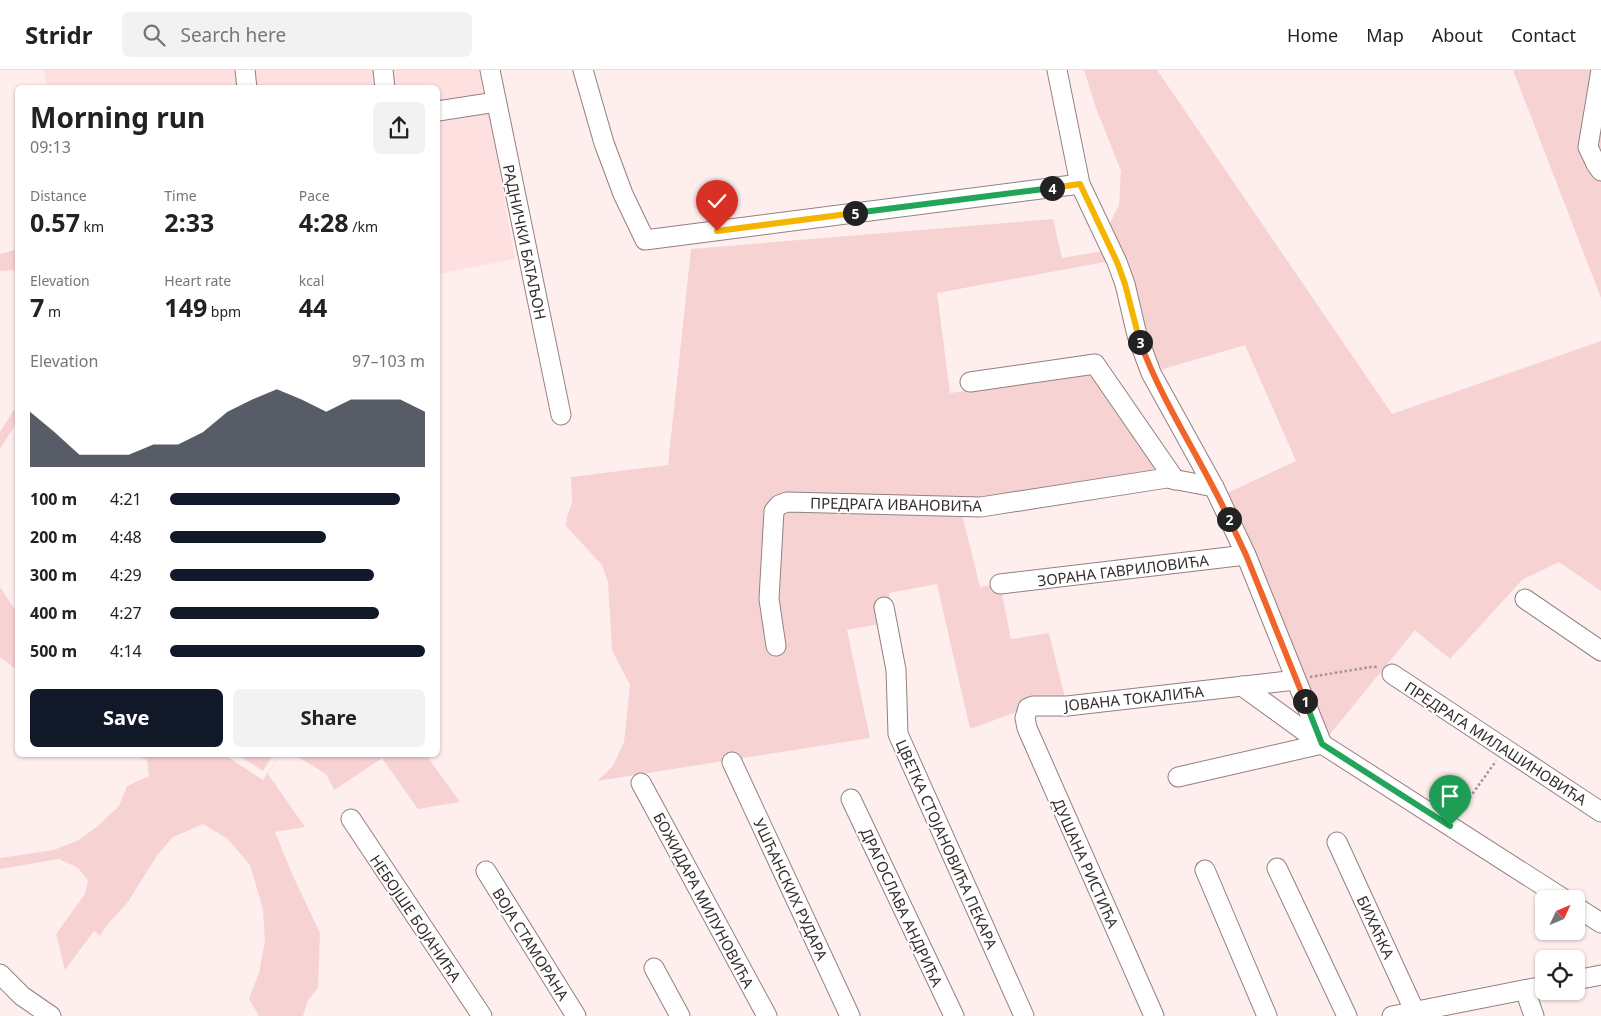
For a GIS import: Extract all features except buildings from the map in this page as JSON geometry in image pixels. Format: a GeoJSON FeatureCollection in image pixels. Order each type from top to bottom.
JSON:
{"type":"FeatureCollection","features":[{"type":"Feature","properties":{"kind":"street"},"geometry":{"type":"LineString","coordinates":[[245,70],[247,85]]}},
{"type":"Feature","properties":{"kind":"street"},"geometry":{"type":"LineString","coordinates":[[383,70],[385,85]]}},
{"type":"Feature","properties":{"kind":"street","name":"РАДНИЧКИ БАТАЉОН"},"geometry":{"type":"LineString","coordinates":[[490,70],[561,415]]}},
{"type":"Feature","properties":{"kind":"street"},"geometry":{"type":"LineString","coordinates":[[583,70],[604,143],[622,194],[645,240],[1080,184]]}},
{"type":"Feature","properties":{"kind":"street"},"geometry":{"type":"LineString","coordinates":[[1057,70],[1080,184],[1117,262],[1125,284],[1137,335],[1151,373],[1214,487],[1246,555],[1322,744]]}},
{"type":"Feature","properties":{"kind":"street"},"geometry":{"type":"LineString","coordinates":[[1601,70],[1588,147],[1601,171]]}},
{"type":"Feature","properties":{"kind":"street"},"geometry":{"type":"LineString","coordinates":[[440,111],[496,102]]}},
{"type":"Feature","properties":{"kind":"street"},"geometry":{"type":"LineString","coordinates":[[970,382],[1095,364],[1175,480]]}},
{"type":"Feature","properties":{"kind":"street","name":"ПРЕДРАГА ИВАНОВИЋА"},"geometry":{"type":"LineString","coordinates":[[776,646],[769,599],[774,511],[779,505],[786,502],[982,507],[1167,478],[1214,487]]}},
{"type":"Feature","properties":{"kind":"street","name":"ЗОРАНА ГАВРИЛОВИЋА"},"geometry":{"type":"LineString","coordinates":[[1000,584],[1246,555]]}},
{"type":"Feature","properties":{"kind":"street"},"geometry":{"type":"LineString","coordinates":[[1525,599],[1601,651]]}},
{"type":"Feature","properties":{"kind":"street","name":"ЦВЕТКА СТОЈАНОВИЋА ПЕКАРА"},"geometry":{"type":"LineString","coordinates":[[884,607],[896,670],[898,734],[1024,1016]]}},
{"type":"Feature","properties":{"kind":"street","name":"ПРЕДРАГА МИЛАШИНОВИЋА"},"geometry":{"type":"LineString","coordinates":[[1392,674],[1601,812]]}},
{"type":"Feature","properties":{"kind":"street","name":"ЈОВАНА ТОКАЛИЋА"},"geometry":{"type":"LineString","coordinates":[[1028,708],[1033,706],[1067,706],[1296,680]]}},
{"type":"Feature","properties":{"kind":"street"},"geometry":{"type":"LineString","coordinates":[[1242,686],[1322,744],[1550,890]]}},
{"type":"Feature","properties":{"kind":"street","name":"ДУШАНА РИСТИЋА"},"geometry":{"type":"LineString","coordinates":[[1028,708],[1025,718],[1026,728],[1154,1016]]}},
{"type":"Feature","properties":{"kind":"street"},"geometry":{"type":"LineString","coordinates":[[1178,777],[1322,744]]}},
{"type":"Feature","properties":{"kind":"street","name":"УШЋАНСКИХ РУДАРА"},"geometry":{"type":"LineString","coordinates":[[732,762],[850,1016]]}},
{"type":"Feature","properties":{"kind":"street","name":"БОЖИДАРА МИЛУНОВИЋА"},"geometry":{"type":"LineString","coordinates":[[641,783],[767,1016]]}},
{"type":"Feature","properties":{"kind":"street","name":"ДРАГОСЛАВА АНДРИЋА"},"geometry":{"type":"LineString","coordinates":[[852,799],[954,1016]]}},
{"type":"Feature","properties":{"kind":"street","name":"НЕБОЈШЕ БОЈАНИЋА"},"geometry":{"type":"LineString","coordinates":[[351,819],[482,1016]]}},
{"type":"Feature","properties":{"kind":"street","name":"БИХАЋКА"},"geometry":{"type":"LineString","coordinates":[[1337,842],[1414,1012]]}},
{"type":"Feature","properties":{"kind":"street"},"geometry":{"type":"LineString","coordinates":[[1277,868],[1347,1016]]}},
{"type":"Feature","properties":{"kind":"street"},"geometry":{"type":"LineString","coordinates":[[1205,870],[1267,1016]]}},
{"type":"Feature","properties":{"kind":"street","name":"ВОЈА СТАМОРАНА"},"geometry":{"type":"LineString","coordinates":[[486,871],[576,1016]]}},
{"type":"Feature","properties":{"kind":"street"},"geometry":{"type":"LineString","coordinates":[[1585,913],[1601,923]]}},
{"type":"Feature","properties":{"kind":"street"},"geometry":{"type":"LineString","coordinates":[[654,968],[680,1016]]}},
{"type":"Feature","properties":{"kind":"street"},"geometry":{"type":"LineString","coordinates":[[0,974],[22,996],[51,1016]]}},
{"type":"Feature","properties":{"kind":"street"},"geometry":{"type":"LineString","coordinates":[[1585,979],[1601,976]]}},
{"type":"Feature","properties":{"kind":"street"},"geometry":{"type":"LineString","coordinates":[[1392,1016],[1535,988]]}},
{"type":"Feature","properties":{"kind":"street"},"geometry":{"type":"LineString","coordinates":[[1525,990],[1534,1016]]}},
{"type":"Feature","properties":{"kind":"path"},"geometry":{"type":"LineString","coordinates":[[1296,680],[1371,667],[1379,667],[1392,674]]}},
{"type":"Feature","properties":{"kind":"path"},"geometry":{"type":"LineString","coordinates":[[1450,826],[1505,748]]}},
{"type":"Feature","properties":{"kind":"shaded area"},"geometry":{"type":"Polygon","coordinates":[[[44,70],[482,70],[515,259],[440,274],[440,85],[46,85],[44,70]]]}},
{"type":"Feature","properties":{"kind":"shaded area"},"geometry":{"type":"Polygon","coordinates":[[[1084,70],[1157,70],[1392,414],[1601,341],[1601,591],[1559,562],[1522,580],[1450,659],[1415,630],[1322,744],[1225,494],[1296,461],[1245,345],[1160,370],[1126,269],[1108,227],[1119,205],[1121,171],[1096,108],[1084,70]]]}},
{"type":"Feature","properties":{"kind":"shaded area"},"geometry":{"type":"Polygon","coordinates":[[[1513,70],[1601,70],[1601,298],[1513,70]]]}},
{"type":"Feature","properties":{"kind":"shaded area"},"geometry":{"type":"Polygon","coordinates":[[[1053,219],[1062,258],[1109,250],[1110,261],[937,293],[950,393],[1096,373],[1167,478],[961,510],[980,587],[1000,584],[1011,639],[1049,633],[1067,706],[1028,708],[970,729],[937,584],[889,593],[895,621],[847,630],[870,738],[597,781],[613,766],[624,742],[630,685],[612,650],[608,582],[602,565],[566,526],[572,503],[571,477],[668,465],[691,249],[1053,219]]]}},
{"type":"Feature","properties":{"kind":"shaded area"},"geometry":{"type":"Polygon","coordinates":[[[15,250],[15,270],[0,271],[0,254],[15,250]]]}},
{"type":"Feature","properties":{"kind":"shaded area"},"geometry":{"type":"Polygon","coordinates":[[[15,408],[15,425],[0,449],[0,432],[15,408]]]}},
{"type":"Feature","properties":{"kind":"shaded area"},"geometry":{"type":"Polygon","coordinates":[[[0,587],[15,610],[15,668],[0,657],[0,587]]]}},
{"type":"Feature","properties":{"kind":"shaded area"},"geometry":{"type":"Polygon","coordinates":[[[140,757],[228,757],[263,780],[279,757],[268,774],[305,827],[275,832],[320,933],[318,988],[308,1000],[303,1016],[259,1016],[249,999],[259,973],[265,940],[263,909],[250,865],[228,839],[203,824],[173,837],[156,857],[128,902],[107,925],[100,936],[94,931],[65,970],[56,934],[85,894],[88,880],[78,868],[59,859],[0,869],[0,858],[54,850],[79,840],[99,825],[119,806],[127,786],[149,776],[147,760],[140,757]]]}},
{"type":"Feature","properties":{"kind":"shaded area"},"geometry":{"type":"Polygon","coordinates":[[[241,757],[272,757],[263,771],[241,757]]]}},
{"type":"Feature","properties":{"kind":"shaded area"},"geometry":{"type":"Polygon","coordinates":[[[298,757],[427,757],[460,802],[418,809],[382,758],[334,790],[326,774],[298,757]]]}},
{"type":"Feature","properties":{"kind":"route"},"geometry":{"type":"LineString","coordinates":[[717,231],[1080,184],[1117,262],[1125,284],[1137,335],[1151,373],[1214,487],[1246,555],[1322,744],[1450,826]]}}]}
